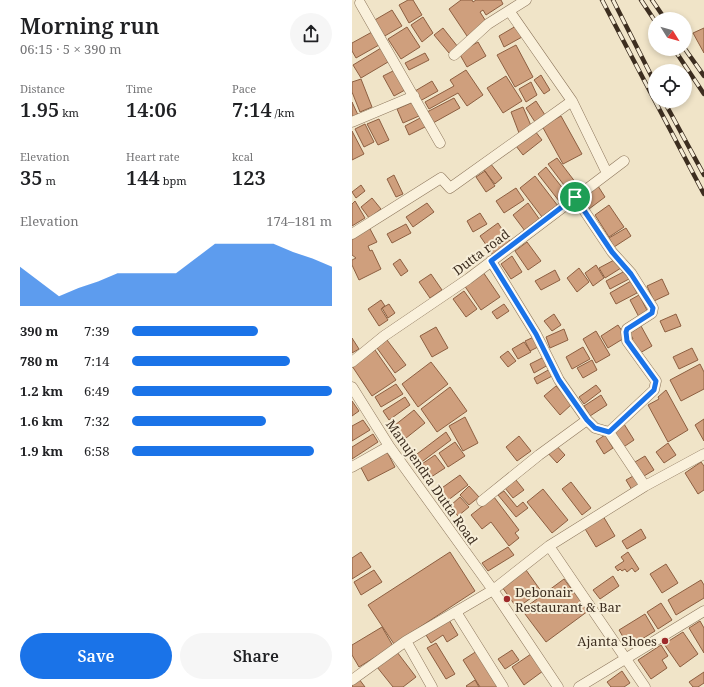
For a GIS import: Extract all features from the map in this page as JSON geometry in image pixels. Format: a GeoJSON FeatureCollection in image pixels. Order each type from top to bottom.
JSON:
{"type":"FeatureCollection","features":[{"type":"Feature","properties":{"kind":"street"},"geometry":{"type":"LineString","coordinates":[[454,55],[488,24],[510,12],[526,0]]}},
{"type":"Feature","properties":{"kind":"street"},"geometry":{"type":"LineString","coordinates":[[358,3],[414,96],[440,143]]}},
{"type":"Feature","properties":{"kind":"street"},"geometry":{"type":"LineString","coordinates":[[510,12],[572,101],[607,173]]}},
{"type":"Feature","properties":{"kind":"street"},"geometry":{"type":"LineString","coordinates":[[352,122],[414,96]]}},
{"type":"Feature","properties":{"kind":"street"},"geometry":{"type":"LineString","coordinates":[[352,234],[442,178],[450,188],[572,101]]}},
{"type":"Feature","properties":{"kind":"street","name":"Dutta road"},"geometry":{"type":"LineString","coordinates":[[352,362],[384,336],[491,261],[624,161]]}},
{"type":"Feature","properties":{"kind":"street"},"geometry":{"type":"LineString","coordinates":[[575,197],[612,252],[631,274],[653,308],[652,313],[627,329],[626,336],[627,341],[656,381],[654,390],[609,432]]}},
{"type":"Feature","properties":{"kind":"street"},"geometry":{"type":"LineString","coordinates":[[491,261],[536,334],[559,380],[587,420],[595,428],[609,432],[645,486]]}},
{"type":"Feature","properties":{"kind":"street","name":"Manujendra Dutta Road"},"geometry":{"type":"LineString","coordinates":[[352,387],[389,446],[493,590],[558,687]]}},
{"type":"Feature","properties":{"kind":"street"},"geometry":{"type":"LineString","coordinates":[[482,502],[539,455],[587,420]]}},
{"type":"Feature","properties":{"kind":"street"},"geometry":{"type":"LineString","coordinates":[[352,467],[389,446]]}},
{"type":"Feature","properties":{"kind":"street"},"geometry":{"type":"LineString","coordinates":[[352,680],[406,641],[493,590],[549,546],[645,486],[704,454]]}},
{"type":"Feature","properties":{"kind":"street"},"geometry":{"type":"LineString","coordinates":[[549,546],[645,687]]}},
{"type":"Feature","properties":{"kind":"street"},"geometry":{"type":"LineString","coordinates":[[579,687],[704,611]]}},
{"type":"Feature","properties":{"kind":"street"},"geometry":{"type":"LineString","coordinates":[[456,612],[503,687]]}},
{"type":"Feature","properties":{"kind":"street"},"geometry":{"type":"LineString","coordinates":[[406,641],[432,687]]}},
{"type":"Feature","properties":{"kind":"building"},"geometry":{"type":"Polygon","coordinates":[[[408,0],[413,0],[422,15],[409,23],[399,5],[408,0]]]}},
{"type":"Feature","properties":{"kind":"building"},"geometry":{"type":"Polygon","coordinates":[[[461,0],[472,0],[473,2],[476,0],[501,0],[503,4],[486,15],[483,10],[480,12],[487,23],[467,36],[449,9],[461,0]]]}},
{"type":"Feature","properties":{"kind":"building"},"geometry":{"type":"Polygon","coordinates":[[[392,10],[402,26],[383,37],[373,21],[392,10]]]}},
{"type":"Feature","properties":{"kind":"building"},"geometry":{"type":"Polygon","coordinates":[[[423,17],[433,33],[422,42],[411,25],[423,17]]]}},
{"type":"Feature","properties":{"kind":"building"},"geometry":{"type":"Polygon","coordinates":[[[516,26],[522,37],[504,47],[499,36],[516,26]]]}},
{"type":"Feature","properties":{"kind":"building"},"geometry":{"type":"Polygon","coordinates":[[[407,27],[420,47],[401,59],[388,39],[407,27]]]}},
{"type":"Feature","properties":{"kind":"building"},"geometry":{"type":"Polygon","coordinates":[[[443,28],[458,47],[449,53],[434,35],[443,28]]]}},
{"type":"Feature","properties":{"kind":"building"},"geometry":{"type":"Polygon","coordinates":[[[704,28],[704,53],[693,33],[704,28]]]}},
{"type":"Feature","properties":{"kind":"building"},"geometry":{"type":"Polygon","coordinates":[[[372,32],[379,45],[356,58],[352,51],[352,43],[372,32]]]}},
{"type":"Feature","properties":{"kind":"building"},"geometry":{"type":"Polygon","coordinates":[[[478,42],[486,56],[467,67],[459,53],[478,42]]]}},
{"type":"Feature","properties":{"kind":"building"},"geometry":{"type":"Polygon","coordinates":[[[516,45],[533,77],[515,87],[497,55],[516,45]]]}},
{"type":"Feature","properties":{"kind":"building"},"geometry":{"type":"Polygon","coordinates":[[[381,48],[388,62],[361,78],[353,65],[381,48]]]}},
{"type":"Feature","properties":{"kind":"building"},"geometry":{"type":"Polygon","coordinates":[[[425,53],[429,60],[409,70],[405,63],[425,53]]]}},
{"type":"Feature","properties":{"kind":"building"},"geometry":{"type":"Polygon","coordinates":[[[395,70],[405,90],[394,96],[383,76],[395,70]]]}},
{"type":"Feature","properties":{"kind":"building"},"geometry":{"type":"Polygon","coordinates":[[[466,70],[483,95],[467,106],[458,93],[429,109],[425,102],[454,86],[450,80],[466,70]]]}},
{"type":"Feature","properties":{"kind":"building"},"geometry":{"type":"Polygon","coordinates":[[[541,75],[550,90],[544,94],[534,80],[541,75]]]}},
{"type":"Feature","properties":{"kind":"building"},"geometry":{"type":"Polygon","coordinates":[[[506,76],[522,101],[503,113],[487,88],[506,76]]]}},
{"type":"Feature","properties":{"kind":"building"},"geometry":{"type":"Polygon","coordinates":[[[361,79],[372,107],[360,112],[352,92],[352,82],[361,79]]]}},
{"type":"Feature","properties":{"kind":"building"},"geometry":{"type":"Polygon","coordinates":[[[432,81],[438,91],[420,101],[415,91],[432,81]]]}},
{"type":"Feature","properties":{"kind":"building"},"geometry":{"type":"Polygon","coordinates":[[[531,82],[537,95],[526,102],[519,89],[531,82]]]}},
{"type":"Feature","properties":{"kind":"building"},"geometry":{"type":"Polygon","coordinates":[[[454,98],[460,108],[433,123],[427,112],[454,98]]]}},
{"type":"Feature","properties":{"kind":"building"},"geometry":{"type":"Polygon","coordinates":[[[536,101],[545,115],[535,122],[526,108],[536,101]]]}},
{"type":"Feature","properties":{"kind":"building"},"geometry":{"type":"Polygon","coordinates":[[[352,102],[358,115],[352,117],[352,102]]]}},
{"type":"Feature","properties":{"kind":"building"},"geometry":{"type":"Polygon","coordinates":[[[413,102],[419,116],[403,123],[397,109],[413,102]]]}},
{"type":"Feature","properties":{"kind":"building"},"geometry":{"type":"Polygon","coordinates":[[[523,107],[532,128],[519,133],[511,112],[523,107]]]}},
{"type":"Feature","properties":{"kind":"building"},"geometry":{"type":"Polygon","coordinates":[[[561,116],[582,154],[563,164],[542,126],[561,116]]]}},
{"type":"Feature","properties":{"kind":"building"},"geometry":{"type":"Polygon","coordinates":[[[422,117],[427,126],[409,135],[405,126],[422,117]]]}},
{"type":"Feature","properties":{"kind":"building"},"geometry":{"type":"Polygon","coordinates":[[[379,119],[389,140],[378,145],[367,124],[379,119]]]}},
{"type":"Feature","properties":{"kind":"building"},"geometry":{"type":"Polygon","coordinates":[[[365,124],[374,142],[364,147],[355,129],[365,124]]]}},
{"type":"Feature","properties":{"kind":"building"},"geometry":{"type":"Polygon","coordinates":[[[352,131],[364,154],[352,160],[352,131]]]}},
{"type":"Feature","properties":{"kind":"building"},"geometry":{"type":"Polygon","coordinates":[[[535,131],[542,140],[523,155],[516,146],[535,131]]]}},
{"type":"Feature","properties":{"kind":"building"},"geometry":{"type":"Polygon","coordinates":[[[557,158],[579,187],[570,193],[548,164],[557,158]]]}},
{"type":"Feature","properties":{"kind":"building"},"geometry":{"type":"Polygon","coordinates":[[[490,163],[502,178],[495,184],[483,169],[490,163]]]}},
{"type":"Feature","properties":{"kind":"building"},"geometry":{"type":"Polygon","coordinates":[[[546,167],[568,195],[559,201],[538,174],[546,167]]]}},
{"type":"Feature","properties":{"kind":"building"},"geometry":{"type":"Polygon","coordinates":[[[485,171],[495,186],[486,192],[476,177],[485,171]]]}},
{"type":"Feature","properties":{"kind":"building"},"geometry":{"type":"Polygon","coordinates":[[[394,175],[403,194],[396,197],[387,179],[394,175]]]}},
{"type":"Feature","properties":{"kind":"building"},"geometry":{"type":"Polygon","coordinates":[[[535,176],[558,206],[542,217],[520,188],[535,176]]]}},
{"type":"Feature","properties":{"kind":"building"},"geometry":{"type":"Polygon","coordinates":[[[361,185],[365,191],[356,198],[352,192],[361,185]]]}},
{"type":"Feature","properties":{"kind":"building"},"geometry":{"type":"Polygon","coordinates":[[[598,186],[605,197],[589,209],[581,198],[598,186]]]}},
{"type":"Feature","properties":{"kind":"building"},"geometry":{"type":"Polygon","coordinates":[[[516,188],[524,200],[504,213],[496,201],[516,188]]]}},
{"type":"Feature","properties":{"kind":"building"},"geometry":{"type":"Polygon","coordinates":[[[372,198],[381,209],[369,218],[361,207],[372,198]]]}},
{"type":"Feature","properties":{"kind":"building"},"geometry":{"type":"Polygon","coordinates":[[[355,201],[365,218],[352,226],[352,204],[355,201]]]}},
{"type":"Feature","properties":{"kind":"building"},"geometry":{"type":"Polygon","coordinates":[[[427,203],[434,212],[413,227],[406,217],[427,203]]]}},
{"type":"Feature","properties":{"kind":"building"},"geometry":{"type":"Polygon","coordinates":[[[528,203],[540,220],[525,231],[513,215],[528,203]]]}},
{"type":"Feature","properties":{"kind":"building"},"geometry":{"type":"Polygon","coordinates":[[[609,205],[624,227],[609,237],[595,215],[609,205]]]}},
{"type":"Feature","properties":{"kind":"building"},"geometry":{"type":"Polygon","coordinates":[[[480,213],[487,224],[473,232],[467,221],[480,213]]]}},
{"type":"Feature","properties":{"kind":"building"},"geometry":{"type":"Polygon","coordinates":[[[498,223],[511,243],[493,255],[480,236],[498,223]]]}},
{"type":"Feature","properties":{"kind":"building"},"geometry":{"type":"Polygon","coordinates":[[[406,224],[411,233],[392,243],[387,234],[406,224]]]}},
{"type":"Feature","properties":{"kind":"building"},"geometry":{"type":"Polygon","coordinates":[[[369,227],[377,242],[368,246],[370,251],[372,250],[381,269],[359,280],[352,265],[352,260],[356,258],[352,255],[352,236],[369,227]]]}},
{"type":"Feature","properties":{"kind":"building"},"geometry":{"type":"Polygon","coordinates":[[[626,228],[631,236],[614,247],[609,238],[626,228]]]}},
{"type":"Feature","properties":{"kind":"building"},"geometry":{"type":"Polygon","coordinates":[[[527,242],[541,261],[528,270],[515,251],[527,242]]]}},
{"type":"Feature","properties":{"kind":"building"},"geometry":{"type":"Polygon","coordinates":[[[512,256],[522,272],[511,279],[501,264],[512,256]]]}},
{"type":"Feature","properties":{"kind":"building"},"geometry":{"type":"Polygon","coordinates":[[[400,259],[408,271],[401,276],[393,264],[400,259]]]}},
{"type":"Feature","properties":{"kind":"building"},"geometry":{"type":"Polygon","coordinates":[[[616,259],[621,268],[605,278],[599,268],[616,259]]]}},
{"type":"Feature","properties":{"kind":"building"},"geometry":{"type":"Polygon","coordinates":[[[596,265],[604,278],[593,286],[585,273],[596,265]]]}},
{"type":"Feature","properties":{"kind":"building"},"geometry":{"type":"Polygon","coordinates":[[[579,268],[589,282],[577,292],[567,278],[579,268]]]}},
{"type":"Feature","properties":{"kind":"building"},"geometry":{"type":"Polygon","coordinates":[[[555,270],[560,280],[541,290],[535,281],[555,270]]]}},
{"type":"Feature","properties":{"kind":"building"},"geometry":{"type":"Polygon","coordinates":[[[625,271],[629,279],[610,289],[606,281],[625,271]]]}},
{"type":"Feature","properties":{"kind":"building"},"geometry":{"type":"Polygon","coordinates":[[[483,272],[500,297],[481,310],[464,285],[483,272]]]}},
{"type":"Feature","properties":{"kind":"building"},"geometry":{"type":"Polygon","coordinates":[[[431,274],[442,290],[430,298],[419,282],[431,274]]]}},
{"type":"Feature","properties":{"kind":"building"},"geometry":{"type":"Polygon","coordinates":[[[662,279],[669,294],[654,301],[647,286],[662,279]]]}},
{"type":"Feature","properties":{"kind":"building"},"geometry":{"type":"Polygon","coordinates":[[[631,281],[637,293],[616,304],[610,293],[631,281]]]}},
{"type":"Feature","properties":{"kind":"building"},"geometry":{"type":"Polygon","coordinates":[[[464,291],[477,309],[466,317],[453,299],[464,291]]]}},
{"type":"Feature","properties":{"kind":"building"},"geometry":{"type":"Polygon","coordinates":[[[639,295],[648,312],[639,317],[630,300],[639,295]]]}},
{"type":"Feature","properties":{"kind":"building"},"geometry":{"type":"Polygon","coordinates":[[[381,300],[385,306],[381,309],[388,320],[379,326],[368,309],[381,300]]]}},
{"type":"Feature","properties":{"kind":"building"},"geometry":{"type":"Polygon","coordinates":[[[389,304],[395,313],[388,318],[382,308],[389,304]]]}},
{"type":"Feature","properties":{"kind":"building"},"geometry":{"type":"Polygon","coordinates":[[[504,304],[509,311],[497,319],[492,312],[504,304]]]}},
{"type":"Feature","properties":{"kind":"building"},"geometry":{"type":"Polygon","coordinates":[[[554,314],[561,325],[552,331],[544,321],[554,314]]]}},
{"type":"Feature","properties":{"kind":"building"},"geometry":{"type":"Polygon","coordinates":[[[676,314],[681,326],[665,332],[660,321],[676,314]]]}},
{"type":"Feature","properties":{"kind":"building"},"geometry":{"type":"Polygon","coordinates":[[[618,325],[626,337],[608,348],[601,336],[618,325]]]}},
{"type":"Feature","properties":{"kind":"building"},"geometry":{"type":"Polygon","coordinates":[[[641,326],[652,346],[640,353],[631,340],[633,339],[630,333],[641,326]]]}},
{"type":"Feature","properties":{"kind":"building"},"geometry":{"type":"Polygon","coordinates":[[[436,327],[448,348],[432,357],[420,336],[436,327]]]}},
{"type":"Feature","properties":{"kind":"building"},"geometry":{"type":"Polygon","coordinates":[[[564,329],[568,340],[550,348],[546,337],[564,329]]]}},
{"type":"Feature","properties":{"kind":"building"},"geometry":{"type":"Polygon","coordinates":[[[596,331],[610,355],[596,363],[583,339],[596,331]]]}},
{"type":"Feature","properties":{"kind":"building"},"geometry":{"type":"Polygon","coordinates":[[[536,336],[540,346],[530,351],[525,341],[536,336]]]}},
{"type":"Feature","properties":{"kind":"building"},"geometry":{"type":"Polygon","coordinates":[[[352,338],[359,349],[352,353],[352,338]]]}},
{"type":"Feature","properties":{"kind":"building"},"geometry":{"type":"Polygon","coordinates":[[[387,340],[406,365],[395,373],[377,348],[387,340]]]}},
{"type":"Feature","properties":{"kind":"building"},"geometry":{"type":"Polygon","coordinates":[[[524,342],[531,352],[518,359],[512,349],[524,342]]]}},
{"type":"Feature","properties":{"kind":"building"},"geometry":{"type":"Polygon","coordinates":[[[583,347],[590,359],[572,369],[566,357],[583,347]]]}},
{"type":"Feature","properties":{"kind":"building"},"geometry":{"type":"Polygon","coordinates":[[[692,348],[698,360],[679,369],[673,357],[692,348]]]}},
{"type":"Feature","properties":{"kind":"building"},"geometry":{"type":"Polygon","coordinates":[[[375,350],[396,380],[372,396],[352,366],[375,350]]]}},
{"type":"Feature","properties":{"kind":"building"},"geometry":{"type":"Polygon","coordinates":[[[508,351],[516,361],[508,367],[500,357],[508,351]]]}},
{"type":"Feature","properties":{"kind":"building"},"geometry":{"type":"Polygon","coordinates":[[[544,357],[548,365],[534,373],[530,364],[544,357]]]}},
{"type":"Feature","properties":{"kind":"building"},"geometry":{"type":"Polygon","coordinates":[[[592,360],[597,370],[583,378],[577,368],[592,360]]]}},
{"type":"Feature","properties":{"kind":"building"},"geometry":{"type":"Polygon","coordinates":[[[431,362],[448,384],[418,407],[402,384],[431,362]]]}},
{"type":"Feature","properties":{"kind":"building"},"geometry":{"type":"Polygon","coordinates":[[[700,364],[704,372],[704,389],[681,401],[670,380],[700,364]]]}},
{"type":"Feature","properties":{"kind":"building"},"geometry":{"type":"Polygon","coordinates":[[[550,369],[554,375],[537,384],[534,378],[550,369]]]}},
{"type":"Feature","properties":{"kind":"building"},"geometry":{"type":"Polygon","coordinates":[[[396,384],[403,394],[381,407],[375,397],[396,384]]]}},
{"type":"Feature","properties":{"kind":"building"},"geometry":{"type":"Polygon","coordinates":[[[596,385],[601,391],[584,404],[579,397],[596,385]]]}},
{"type":"Feature","properties":{"kind":"building"},"geometry":{"type":"Polygon","coordinates":[[[556,386],[572,404],[560,415],[544,396],[556,386]]]}},
{"type":"Feature","properties":{"kind":"building"},"geometry":{"type":"Polygon","coordinates":[[[450,387],[467,411],[437,432],[421,409],[450,387]]]}},
{"type":"Feature","properties":{"kind":"building"},"geometry":{"type":"Polygon","coordinates":[[[666,390],[688,430],[668,442],[648,405],[659,399],[658,397],[666,390]]]}},
{"type":"Feature","properties":{"kind":"building"},"geometry":{"type":"Polygon","coordinates":[[[601,395],[607,405],[590,416],[584,406],[601,395]]]}},
{"type":"Feature","properties":{"kind":"building"},"geometry":{"type":"Polygon","coordinates":[[[405,397],[410,405],[389,420],[383,411],[405,397]]]}},
{"type":"Feature","properties":{"kind":"building"},"geometry":{"type":"Polygon","coordinates":[[[352,401],[359,411],[352,416],[352,401]]]}},
{"type":"Feature","properties":{"kind":"building"},"geometry":{"type":"Polygon","coordinates":[[[414,410],[425,423],[401,442],[390,429],[414,410]]]}},
{"type":"Feature","properties":{"kind":"building"},"geometry":{"type":"Polygon","coordinates":[[[465,417],[478,443],[463,451],[449,426],[465,417]]]}},
{"type":"Feature","properties":{"kind":"building"},"geometry":{"type":"Polygon","coordinates":[[[704,419],[704,441],[695,425],[704,419]]]}},
{"type":"Feature","properties":{"kind":"building"},"geometry":{"type":"Polygon","coordinates":[[[363,420],[370,430],[352,441],[352,426],[363,420]]]}},
{"type":"Feature","properties":{"kind":"building"},"geometry":{"type":"Polygon","coordinates":[[[624,424],[634,440],[622,448],[612,432],[624,424]]]}},
{"type":"Feature","properties":{"kind":"building"},"geometry":{"type":"Polygon","coordinates":[[[446,432],[451,440],[419,464],[413,457],[446,432]]]}},
{"type":"Feature","properties":{"kind":"building"},"geometry":{"type":"Polygon","coordinates":[[[373,434],[378,442],[352,459],[352,447],[373,434]]]}},
{"type":"Feature","properties":{"kind":"building"},"geometry":{"type":"Polygon","coordinates":[[[605,435],[613,448],[604,454],[596,441],[605,435]]]}},
{"type":"Feature","properties":{"kind":"building"},"geometry":{"type":"Polygon","coordinates":[[[519,436],[531,451],[517,461],[506,447],[519,436]]]}},
{"type":"Feature","properties":{"kind":"building"},"geometry":{"type":"Polygon","coordinates":[[[455,442],[465,456],[448,467],[439,453],[455,442]]]}},
{"type":"Feature","properties":{"kind":"building"},"geometry":{"type":"Polygon","coordinates":[[[554,443],[565,455],[557,463],[546,451],[554,443]]]}},
{"type":"Feature","properties":{"kind":"building"},"geometry":{"type":"Polygon","coordinates":[[[668,443],[676,455],[664,463],[656,452],[668,443]]]}},
{"type":"Feature","properties":{"kind":"building"},"geometry":{"type":"Polygon","coordinates":[[[386,450],[395,467],[368,481],[359,464],[386,450]]]}},
{"type":"Feature","properties":{"kind":"building"},"geometry":{"type":"Polygon","coordinates":[[[435,455],[445,468],[428,479],[419,466],[435,455]]]}},
{"type":"Feature","properties":{"kind":"building"},"geometry":{"type":"Polygon","coordinates":[[[645,456],[654,470],[644,476],[635,462],[645,456]]]}},
{"type":"Feature","properties":{"kind":"building"},"geometry":{"type":"Polygon","coordinates":[[[701,462],[704,466],[704,490],[698,494],[685,473],[701,462]]]}},
{"type":"Feature","properties":{"kind":"building"},"geometry":{"type":"Polygon","coordinates":[[[460,475],[468,485],[447,501],[439,490],[460,475]]]}},
{"type":"Feature","properties":{"kind":"building"},"geometry":{"type":"Polygon","coordinates":[[[635,475],[641,485],[632,490],[626,480],[635,475]]]}},
{"type":"Feature","properties":{"kind":"building"},"geometry":{"type":"Polygon","coordinates":[[[516,480],[524,490],[513,498],[505,488],[516,480]]]}},
{"type":"Feature","properties":{"kind":"building"},"geometry":{"type":"Polygon","coordinates":[[[571,482],[591,508],[582,515],[562,489],[571,482]]]}},
{"type":"Feature","properties":{"kind":"building"},"geometry":{"type":"Polygon","coordinates":[[[469,486],[479,497],[469,505],[460,495],[469,486]]]}},
{"type":"Feature","properties":{"kind":"building"},"geometry":{"type":"Polygon","coordinates":[[[543,489],[568,520],[552,533],[527,502],[543,489]]]}},
{"type":"Feature","properties":{"kind":"building"},"geometry":{"type":"Polygon","coordinates":[[[504,491],[517,507],[523,502],[528,508],[516,517],[498,495],[504,491]]]}},
{"type":"Feature","properties":{"kind":"building"},"geometry":{"type":"Polygon","coordinates":[[[460,497],[469,507],[458,516],[450,506],[460,497]]]}},
{"type":"Feature","properties":{"kind":"building"},"geometry":{"type":"Polygon","coordinates":[[[494,497],[519,530],[515,533],[519,538],[509,546],[491,522],[482,529],[471,515],[494,497]]]}},
{"type":"Feature","properties":{"kind":"building"},"geometry":{"type":"Polygon","coordinates":[[[603,516],[615,536],[596,547],[584,527],[603,516]]]}},
{"type":"Feature","properties":{"kind":"building"},"geometry":{"type":"Polygon","coordinates":[[[641,529],[646,538],[627,549],[622,541],[641,529]]]}},
{"type":"Feature","properties":{"kind":"building"},"geometry":{"type":"Polygon","coordinates":[[[508,547],[514,555],[488,571],[482,563],[508,547]]]}},
{"type":"Feature","properties":{"kind":"building"},"geometry":{"type":"Polygon","coordinates":[[[361,552],[371,567],[352,579],[352,558],[361,552]]]}},
{"type":"Feature","properties":{"kind":"building"},"geometry":{"type":"Polygon","coordinates":[[[450,552],[475,591],[394,644],[368,605],[450,552]]]}},
{"type":"Feature","properties":{"kind":"building"},"geometry":{"type":"Polygon","coordinates":[[[628,552],[639,569],[635,572],[632,568],[627,572],[625,569],[622,571],[620,569],[618,571],[615,567],[624,561],[621,557],[628,552]]]}},
{"type":"Feature","properties":{"kind":"building"},"geometry":{"type":"Polygon","coordinates":[[[666,564],[678,583],[662,593],[650,574],[666,564]]]}},
{"type":"Feature","properties":{"kind":"building"},"geometry":{"type":"Polygon","coordinates":[[[374,570],[382,582],[361,595],[354,582],[374,570]]]}},
{"type":"Feature","properties":{"kind":"building"},"geometry":{"type":"Polygon","coordinates":[[[526,570],[541,591],[517,608],[502,587],[526,570]]]}},
{"type":"Feature","properties":{"kind":"building"},"geometry":{"type":"Polygon","coordinates":[[[613,576],[619,586],[600,599],[593,590],[613,576]]]}},
{"type":"Feature","properties":{"kind":"building"},"geometry":{"type":"Polygon","coordinates":[[[564,579],[588,611],[546,642],[522,610],[564,579]]]}},
{"type":"Feature","properties":{"kind":"building"},"geometry":{"type":"Polygon","coordinates":[[[701,580],[704,585],[704,598],[676,615],[668,600],[701,580]]]}},
{"type":"Feature","properties":{"kind":"building"},"geometry":{"type":"Polygon","coordinates":[[[661,603],[672,620],[658,629],[647,612],[661,603]]]}},
{"type":"Feature","properties":{"kind":"building"},"geometry":{"type":"Polygon","coordinates":[[[645,614],[655,631],[629,647],[619,630],[645,614]]]}},
{"type":"Feature","properties":{"kind":"building"},"geometry":{"type":"Polygon","coordinates":[[[449,620],[458,635],[447,642],[443,635],[431,643],[426,635],[449,620]]]}},
{"type":"Feature","properties":{"kind":"building"},"geometry":{"type":"Polygon","coordinates":[[[700,621],[704,628],[704,653],[689,628],[700,621]]]}},
{"type":"Feature","properties":{"kind":"building"},"geometry":{"type":"Polygon","coordinates":[[[382,627],[393,646],[359,667],[352,655],[352,645],[382,627]]]}},
{"type":"Feature","properties":{"kind":"building"},"geometry":{"type":"Polygon","coordinates":[[[683,632],[698,654],[680,667],[664,644],[683,632]]]}},
{"type":"Feature","properties":{"kind":"building"},"geometry":{"type":"Polygon","coordinates":[[[436,643],[455,674],[446,679],[427,648],[436,643]]]}},
{"type":"Feature","properties":{"kind":"building"},"geometry":{"type":"Polygon","coordinates":[[[661,645],[668,656],[662,660],[667,668],[651,679],[638,660],[661,645]]]}},
{"type":"Feature","properties":{"kind":"building"},"geometry":{"type":"Polygon","coordinates":[[[512,650],[519,660],[505,669],[498,659],[512,650]]]}},
{"type":"Feature","properties":{"kind":"building"},"geometry":{"type":"Polygon","coordinates":[[[477,651],[500,687],[480,687],[463,660],[477,651]]]}},
{"type":"Feature","properties":{"kind":"building"},"geometry":{"type":"Polygon","coordinates":[[[397,652],[416,677],[403,687],[393,687],[377,667],[397,652]]]}},
{"type":"Feature","properties":{"kind":"building"},"geometry":{"type":"Polygon","coordinates":[[[531,654],[543,671],[524,685],[512,667],[531,654]]]}},
{"type":"Feature","properties":{"kind":"building"},"geometry":{"type":"Polygon","coordinates":[[[622,671],[630,683],[624,687],[611,687],[607,682],[622,671]]]}},
{"type":"Feature","properties":{"kind":"building"},"geometry":{"type":"Polygon","coordinates":[[[704,672],[704,683],[698,687],[693,687],[689,682],[704,672]]]}},
{"type":"Feature","properties":{"kind":"building"},"geometry":{"type":"Polygon","coordinates":[[[359,679],[365,687],[352,687],[352,684],[359,679]]]}},
{"type":"Feature","properties":{"kind":"building"},"geometry":{"type":"Polygon","coordinates":[[[475,680],[479,687],[466,686],[475,680]]]}},
{"type":"Feature","properties":{"kind":"railway"},"geometry":{"type":"LineString","coordinates":[[602,0],[648,88]]}},
{"type":"Feature","properties":{"kind":"railway"},"geometry":{"type":"LineString","coordinates":[[613,0],[648,69]]}},
{"type":"Feature","properties":{"kind":"railway"},"geometry":{"type":"LineString","coordinates":[[641,0],[649,12]]}},
{"type":"Feature","properties":{"kind":"railway"},"geometry":{"type":"LineString","coordinates":[[652,0],[660,12]]}},
{"type":"Feature","properties":{"kind":"railway"},"geometry":{"type":"LineString","coordinates":[[679,56],[704,94]]}},
{"type":"Feature","properties":{"kind":"railway"},"geometry":{"type":"LineString","coordinates":[[690,56],[704,76]]}},
{"type":"Feature","properties":{"kind":"railway"},"geometry":{"type":"LineString","coordinates":[[659,108],[704,194]]}},
{"type":"Feature","properties":{"kind":"railway"},"geometry":{"type":"LineString","coordinates":[[668,108],[704,175]]}},
{"type":"Feature","properties":{"kind":"place","name":"Debonair Restaurant & Bar"},"geometry":{"type":"Point","coordinates":[507,599]}},
{"type":"Feature","properties":{"kind":"place","name":"Ajanta Shoes"},"geometry":{"type":"Point","coordinates":[665,641]}},
{"type":"Feature","properties":{"kind":"route"},"geometry":{"type":"LineString","coordinates":[[575,197],[612,252],[631,274],[653,308],[652,313],[627,329],[626,336],[627,341],[656,381],[654,390],[609,432],[595,428],[587,420],[559,380],[536,334],[491,261],[575,197]]}}]}
